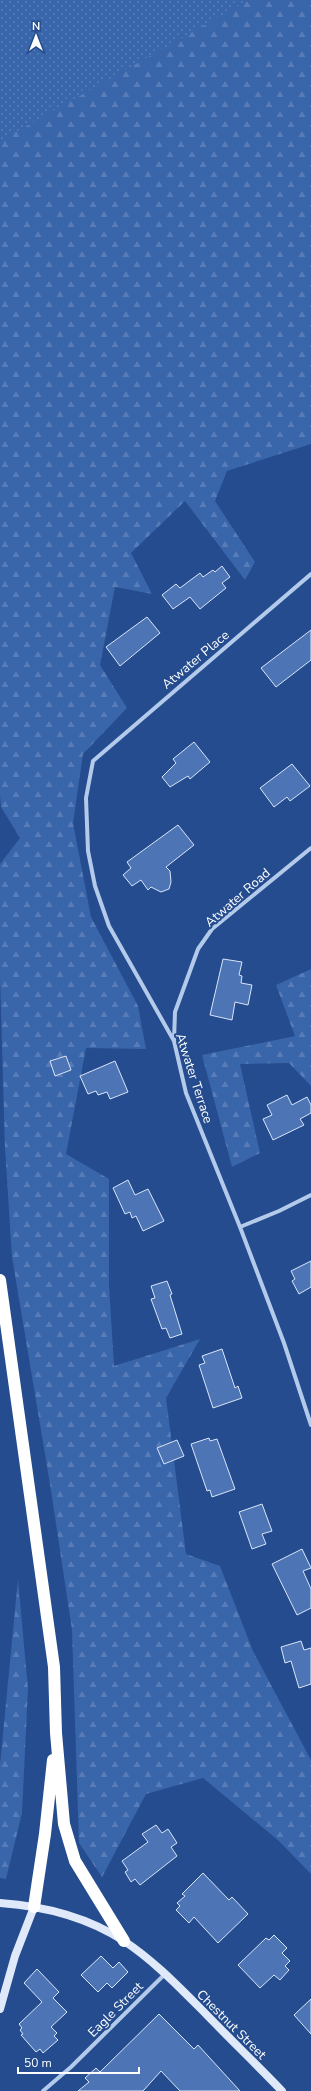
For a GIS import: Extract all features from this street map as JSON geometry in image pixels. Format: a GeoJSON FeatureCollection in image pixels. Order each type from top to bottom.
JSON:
{"type":"FeatureCollection","features":[{"type":"Feature","properties":{"kind":"highway"},"geometry":{"type":"LineString","coordinates":[[0,1280],[12,1380],[54,1667],[56,1733],[64,1824],[75,1861],[124,1941]]}},
{"type":"Feature","properties":{"kind":"highway"},"geometry":{"type":"LineString","coordinates":[[34,1907],[45,1834],[56,1733]]}},
{"type":"Feature","properties":{"kind":"main road","name":"Chestnut Street"},"geometry":{"type":"LineString","coordinates":[[0,1903],[34,1907],[84,1921],[124,1941],[165,1974],[282,2091]]}},
{"type":"Feature","properties":{"kind":"main road"},"geometry":{"type":"LineString","coordinates":[[0,2009],[15,1956],[34,1907]]}},
{"type":"Feature","properties":{"kind":"street","name":"Atwater Place"},"geometry":{"type":"LineString","coordinates":[[93,761],[311,574]]}},
{"type":"Feature","properties":{"kind":"street","name":"Atwater Terrace"},"geometry":{"type":"LineString","coordinates":[[93,761],[86,798],[88,851],[95,886],[108,926],[174,1041],[186,1093],[240,1227],[284,1343],[311,1425]]}},
{"type":"Feature","properties":{"kind":"street","name":"Atwater Road"},"geometry":{"type":"LineString","coordinates":[[174,1041],[175,1012],[198,949],[212,929],[311,848]]}},
{"type":"Feature","properties":{"kind":"street"},"geometry":{"type":"LineString","coordinates":[[240,1227],[279,1211],[311,1195]]}},
{"type":"Feature","properties":{"kind":"street","name":"Eagle Street"},"geometry":{"type":"LineString","coordinates":[[43,2091],[71,2066],[165,1974]]}},
{"type":"Feature","properties":{"kind":"green space"},"geometry":{"type":"Polygon","coordinates":[[[0,0],[311,0],[311,444],[227,471],[215,501],[255,562],[245,580],[185,501],[131,553],[152,594],[115,587],[100,665],[127,708],[83,754],[73,823],[91,917],[138,1006],[146,1049],[86,1048],[66,1154],[109,1179],[109,1285],[114,1366],[200,1339],[166,1398],[186,1554],[220,1566],[253,1651],[311,1760],[311,1874],[279,1841],[203,1778],[146,1794],[102,1877],[79,1843],[72,1630],[50,1484],[12,1257],[5,1148],[0,976],[0,864],[20,838],[1,807],[0,795],[0,0]]]}},
{"type":"Feature","properties":{"kind":"green space"},"geometry":{"type":"Polygon","coordinates":[[[0,0],[249,0],[0,141],[0,0]]]}},
{"type":"Feature","properties":{"kind":"green space"},"geometry":{"type":"Polygon","coordinates":[[[311,969],[311,1086],[289,1063],[240,1064],[260,1153],[232,1167],[202,1055],[295,1036],[276,985],[311,969]]]}},
{"type":"Feature","properties":{"kind":"green space"},"geometry":{"type":"Polygon","coordinates":[[[18,1579],[28,1689],[22,1813],[6,1879],[0,1878],[0,1765],[18,1579]]]}},
{"type":"Feature","properties":{"kind":"building"},"geometry":{"type":"Polygon","coordinates":[[[222,566],[230,577],[222,583],[226,588],[200,609],[190,597],[173,609],[162,595],[176,584],[180,588],[200,573],[203,577],[213,570],[215,572],[222,566]]]}},
{"type":"Feature","properties":{"kind":"building"},"geometry":{"type":"Polygon","coordinates":[[[147,617],[160,633],[120,666],[106,647],[147,617]]]}},
{"type":"Feature","properties":{"kind":"building"},"geometry":{"type":"Polygon","coordinates":[[[311,630],[311,660],[276,687],[261,668],[311,630]]]}},
{"type":"Feature","properties":{"kind":"building"},"geometry":{"type":"Polygon","coordinates":[[[194,742],[210,762],[190,779],[188,776],[170,787],[162,777],[176,763],[173,759],[194,742]]]}},
{"type":"Feature","properties":{"kind":"building"},"geometry":{"type":"Polygon","coordinates":[[[292,764],[310,786],[290,801],[287,797],[274,807],[260,788],[292,764]]]}},
{"type":"Feature","properties":{"kind":"building"},"geometry":{"type":"Polygon","coordinates":[[[178,825],[194,845],[166,867],[170,871],[171,882],[169,889],[161,892],[151,887],[148,890],[141,880],[132,886],[123,875],[131,868],[127,862],[178,825]]]}},
{"type":"Feature","properties":{"kind":"building"},"geometry":{"type":"Polygon","coordinates":[[[223,959],[242,962],[239,975],[242,976],[241,983],[252,985],[248,1005],[235,1002],[232,1020],[210,1015],[223,959]]]}},
{"type":"Feature","properties":{"kind":"building"},"geometry":{"type":"Polygon","coordinates":[[[66,1056],[71,1070],[55,1076],[50,1061],[66,1056]]]}},
{"type":"Feature","properties":{"kind":"building"},"geometry":{"type":"Polygon","coordinates":[[[115,1061],[128,1092],[110,1099],[107,1092],[98,1095],[96,1091],[88,1094],[80,1076],[115,1061]]]}},
{"type":"Feature","properties":{"kind":"building"},"geometry":{"type":"Polygon","coordinates":[[[287,1095],[292,1105],[307,1097],[311,1105],[311,1113],[300,1119],[304,1125],[273,1140],[263,1119],[272,1115],[267,1105],[287,1095]]]}},
{"type":"Feature","properties":{"kind":"building"},"geometry":{"type":"Polygon","coordinates":[[[128,1180],[135,1195],[148,1189],[164,1221],[143,1231],[136,1216],[132,1218],[130,1212],[125,1214],[113,1188],[128,1180]]]}},
{"type":"Feature","properties":{"kind":"building"},"geometry":{"type":"Polygon","coordinates":[[[311,1261],[311,1287],[299,1294],[292,1281],[295,1279],[291,1271],[311,1261]]]}},
{"type":"Feature","properties":{"kind":"building"},"geometry":{"type":"Polygon","coordinates":[[[167,1281],[172,1294],[170,1295],[182,1334],[170,1338],[166,1328],[162,1329],[151,1299],[155,1298],[151,1286],[167,1281]]]}},
{"type":"Feature","properties":{"kind":"building"},"geometry":{"type":"Polygon","coordinates":[[[222,1349],[235,1388],[238,1386],[242,1398],[213,1408],[199,1365],[205,1363],[202,1356],[222,1349]]]}},
{"type":"Feature","properties":{"kind":"building"},"geometry":{"type":"Polygon","coordinates":[[[209,1438],[210,1441],[217,1439],[235,1489],[212,1497],[210,1490],[207,1491],[191,1444],[209,1438]]]}},
{"type":"Feature","properties":{"kind":"building"},"geometry":{"type":"Polygon","coordinates":[[[177,1440],[184,1456],[164,1464],[157,1448],[177,1440]]]}},
{"type":"Feature","properties":{"kind":"building"},"geometry":{"type":"Polygon","coordinates":[[[262,1504],[272,1531],[262,1534],[266,1544],[252,1549],[239,1512],[262,1504]]]}},
{"type":"Feature","properties":{"kind":"building"},"geometry":{"type":"Polygon","coordinates":[[[302,1549],[311,1568],[303,1571],[311,1589],[311,1608],[297,1615],[272,1564],[302,1549]]]}},
{"type":"Feature","properties":{"kind":"building"},"geometry":{"type":"Polygon","coordinates":[[[301,1641],[304,1650],[311,1648],[311,1684],[299,1688],[291,1661],[285,1663],[281,1647],[301,1641]]]}},
{"type":"Feature","properties":{"kind":"building"},"geometry":{"type":"Polygon","coordinates":[[[156,1825],[162,1833],[168,1829],[177,1843],[171,1847],[177,1856],[140,1885],[135,1879],[131,1882],[125,1872],[128,1870],[122,1861],[148,1842],[142,1834],[156,1825]]]}},
{"type":"Feature","properties":{"kind":"building"},"geometry":{"type":"Polygon","coordinates":[[[203,1873],[229,1900],[232,1897],[248,1914],[218,1943],[194,1917],[189,1923],[176,1910],[180,1906],[177,1903],[185,1896],[182,1894],[203,1873]]]}},
{"type":"Feature","properties":{"kind":"building"},"geometry":{"type":"Polygon","coordinates":[[[274,1935],[287,1948],[282,1953],[290,1961],[285,1966],[289,1970],[280,1980],[274,1975],[260,1988],[238,1965],[266,1938],[269,1940],[274,1935]]]}},
{"type":"Feature","properties":{"kind":"building"},"geometry":{"type":"Polygon","coordinates":[[[101,1956],[113,1968],[119,1962],[128,1972],[112,1988],[107,1983],[98,1992],[81,1975],[101,1956]]]}},
{"type":"Feature","properties":{"kind":"building"},"geometry":{"type":"Polygon","coordinates":[[[37,1969],[59,1992],[53,1998],[67,2012],[51,2027],[57,2033],[54,2036],[58,2040],[43,2053],[40,2049],[36,2052],[21,2035],[23,2034],[20,2030],[22,2028],[19,2024],[42,2002],[24,1983],[37,1969]]]}},
{"type":"Feature","properties":{"kind":"building"},"geometry":{"type":"Polygon","coordinates":[[[311,1999],[311,2034],[294,2015],[311,1999]]]}},
{"type":"Feature","properties":{"kind":"building"},"geometry":{"type":"Polygon","coordinates":[[[159,2014],[194,2049],[198,2045],[240,2091],[180,2091],[161,2071],[143,2091],[78,2091],[89,2082],[85,2078],[96,2068],[100,2072],[159,2014]]]}}]}
